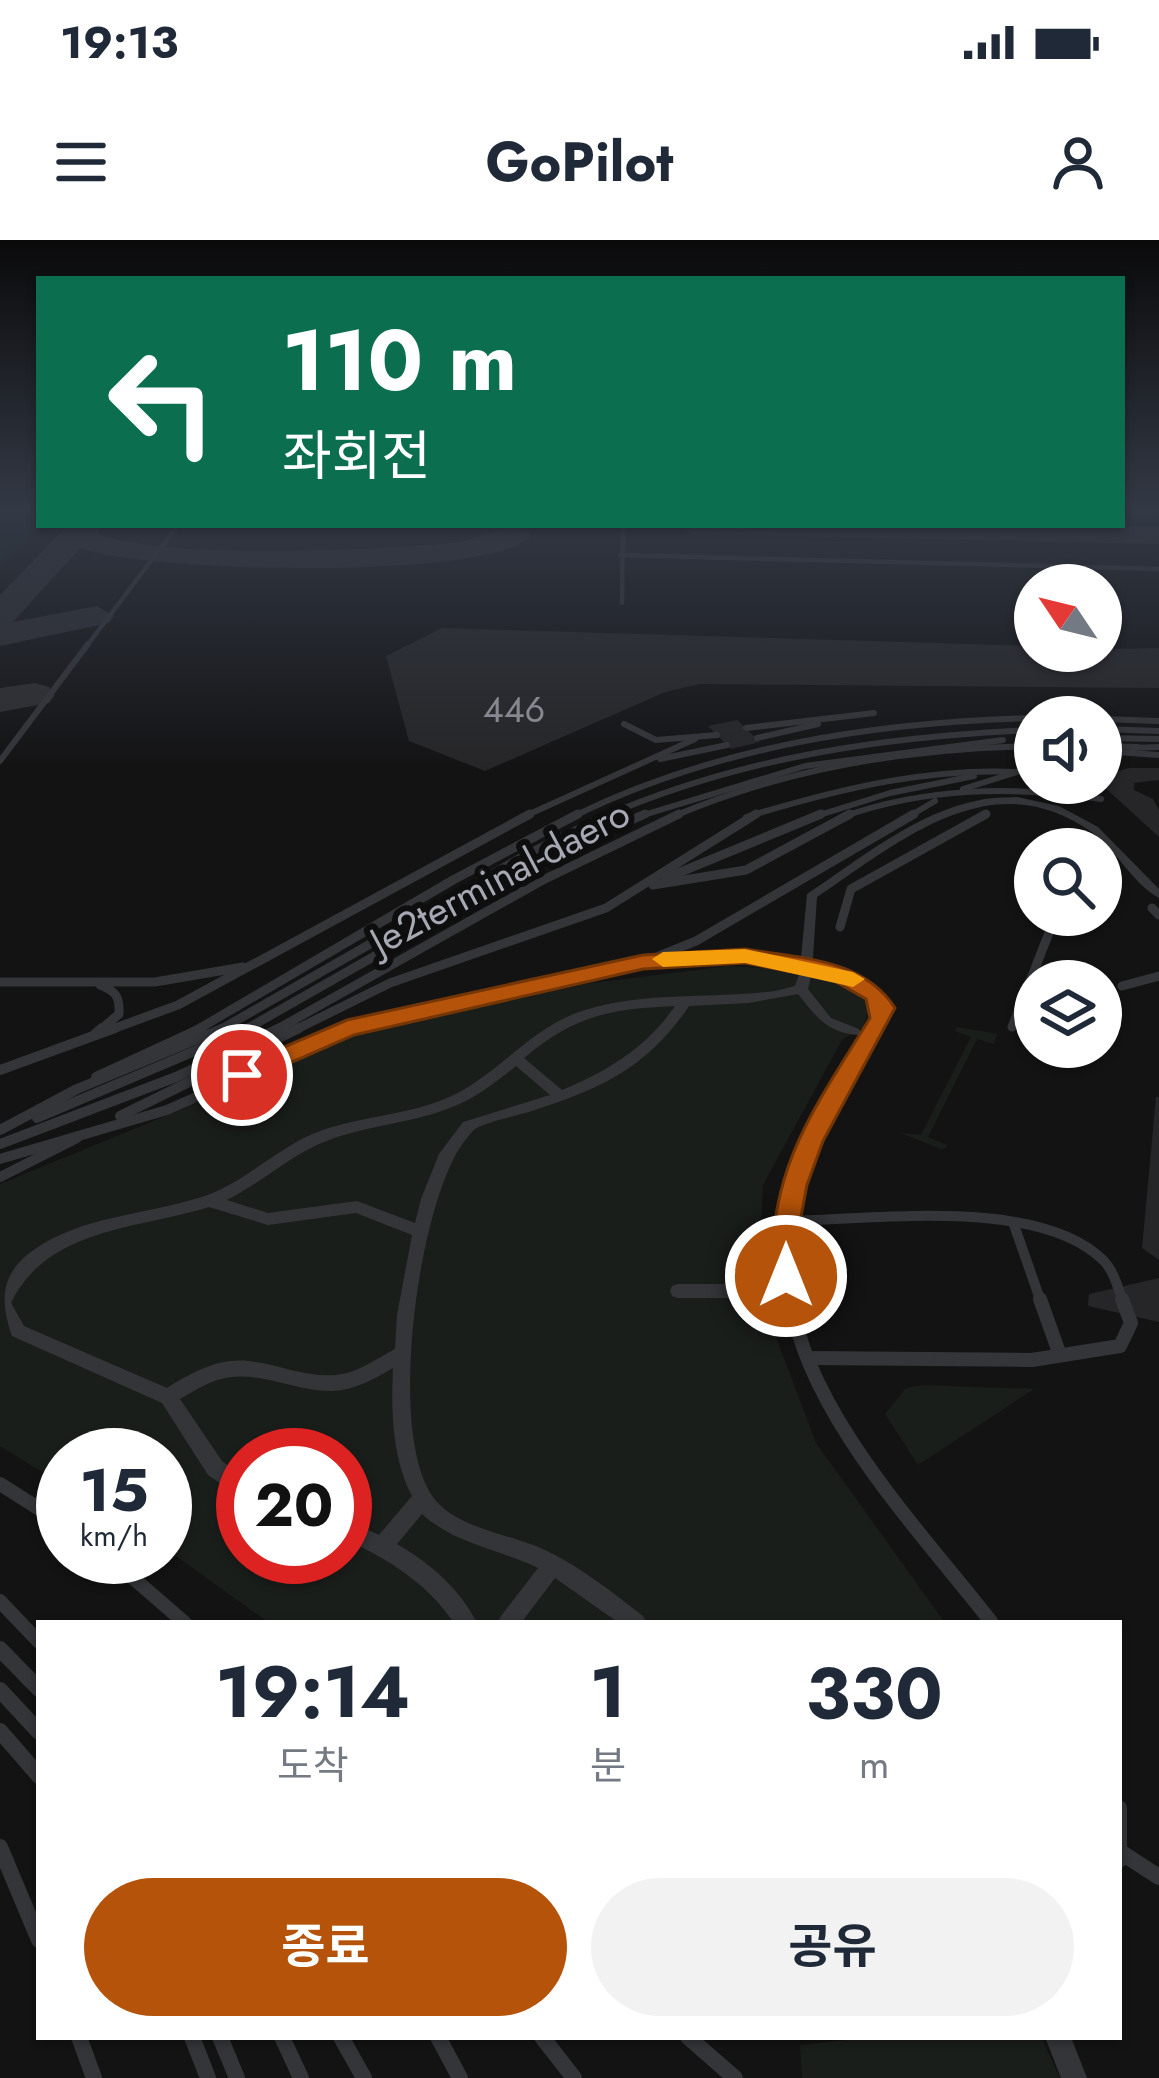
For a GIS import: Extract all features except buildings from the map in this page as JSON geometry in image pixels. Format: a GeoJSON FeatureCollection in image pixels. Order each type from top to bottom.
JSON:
{"type":"FeatureCollection","features":[{"type":"Feature","properties":{"kind":"street"},"geometry":{"type":"LineString","coordinates":[[854,1032],[826,1021],[805,973],[811,896],[936,817],[986,798],[1026,800],[1070,815],[1097,831],[1159,895]]}},
{"type":"Feature","properties":{"kind":"street"},"geometry":{"type":"LineString","coordinates":[[216,1469],[168,1396],[18,1331],[2,1304],[9,1282],[40,1251],[209,1201],[324,1136],[442,1105],[495,1078],[559,1023],[592,1012],[751,1000],[805,973]]}},
{"type":"Feature","properties":{"kind":"street"},"geometry":{"type":"LineString","coordinates":[[632,1620],[552,1566],[458,1527],[422,1499],[416,1490],[403,1400],[403,1325],[418,1231],[443,1154],[468,1126],[594,1084],[649,1047],[684,1003]]}},
{"type":"Feature","properties":{"kind":"street"},"geometry":{"type":"LineString","coordinates":[[516,1059],[562,1096]]}},
{"type":"Feature","properties":{"kind":"street"},"geometry":{"type":"LineString","coordinates":[[442,1105],[468,1126]]}},
{"type":"Feature","properties":{"kind":"street"},"geometry":{"type":"LineString","coordinates":[[209,1201],[268,1219],[357,1207],[418,1231]]}},
{"type":"Feature","properties":{"kind":"street"},"geometry":{"type":"LineString","coordinates":[[678,1292],[766,1291]]}},
{"type":"Feature","properties":{"kind":"street"},"geometry":{"type":"LineString","coordinates":[[168,1396],[205,1372],[224,1368],[243,1365],[329,1384],[356,1378],[404,1353]]}},
{"type":"Feature","properties":{"kind":"street"},"geometry":{"type":"LineString","coordinates":[[383,1546],[422,1499]]}},
{"type":"Feature","properties":{"kind":"street"},"geometry":{"type":"LineString","coordinates":[[372,1541],[429,1576],[464,1620]]}},
{"type":"Feature","properties":{"kind":"street"},"geometry":{"type":"LineString","coordinates":[[510,1620],[552,1566]]}},
{"type":"Feature","properties":{"kind":"street"},"geometry":{"type":"LineString","coordinates":[[1059,2040],[1074,2078]]}},
{"type":"Feature","properties":{"kind":"lane"},"geometry":{"type":"LineString","coordinates":[[0,760],[123,598]]}},
{"type":"Feature","properties":{"kind":"lane"},"geometry":{"type":"LineString","coordinates":[[622,598],[622,603]]}},
{"type":"Feature","properties":{"kind":"lane"},"geometry":{"type":"LineString","coordinates":[[746,728],[874,713]]}},
{"type":"Feature","properties":{"kind":"lane"},"geometry":{"type":"LineString","coordinates":[[757,738],[848,716]]}},
{"type":"Feature","properties":{"kind":"lane"},"geometry":{"type":"LineString","coordinates":[[85,1087],[100,1074],[240,1010],[397,911],[583,811],[701,766],[801,741],[923,724],[1014,719]]}},
{"type":"Feature","properties":{"kind":"lane"},"geometry":{"type":"LineString","coordinates":[[1122,720],[1159,721]]}},
{"type":"Feature","properties":{"kind":"lane"},"geometry":{"type":"LineString","coordinates":[[624,724],[648,739],[717,735]]}},
{"type":"Feature","properties":{"kind":"lane","name":"Je2terminal-daero"},"geometry":{"type":"LineString","coordinates":[[0,1130],[22,1123],[85,1087],[231,1025],[540,848],[707,777],[800,754],[888,741],[1014,732]]}},
{"type":"Feature","properties":{"kind":"lane"},"geometry":{"type":"LineString","coordinates":[[0,1070],[178,1005],[450,853],[611,773],[694,739]]}},
{"type":"Feature","properties":{"kind":"lane"},"geometry":{"type":"LineString","coordinates":[[22,1123],[195,1056],[283,1012],[610,827],[696,794],[821,761],[938,744],[1014,742]]}},
{"type":"Feature","properties":{"kind":"lane"},"geometry":{"type":"LineString","coordinates":[[1122,743],[1159,744]]}},
{"type":"Feature","properties":{"kind":"lane"},"geometry":{"type":"LineString","coordinates":[[1122,743],[1159,744]]}},
{"type":"Feature","properties":{"kind":"lane"},"geometry":{"type":"LineString","coordinates":[[611,773],[727,745]]}},
{"type":"Feature","properties":{"kind":"lane","name":"Je2terminal-daero"},"geometry":{"type":"LineString","coordinates":[[0,1144],[101,1108],[275,1031],[625,837],[707,802],[830,768],[1014,745]]}},
{"type":"Feature","properties":{"kind":"lane"},"geometry":{"type":"LineString","coordinates":[[650,885],[718,832],[800,799],[975,768],[1014,769]]}},
{"type":"Feature","properties":{"kind":"lane"},"geometry":{"type":"LineString","coordinates":[[643,962],[696,941],[966,787],[1014,775]]}},
{"type":"Feature","properties":{"kind":"lane"},"geometry":{"type":"LineString","coordinates":[[0,1177],[390,983],[606,908],[818,811],[862,796],[974,776]]}},
{"type":"Feature","properties":{"kind":"lane"},"geometry":{"type":"LineString","coordinates":[[650,885],[747,870],[839,817],[883,804],[1014,789]]}},
{"type":"Feature","properties":{"kind":"lane"},"geometry":{"type":"LineString","coordinates":[[840,927],[851,890],[986,814]]}},
{"type":"Feature","properties":{"kind":"lane"},"geometry":{"type":"LineString","coordinates":[[1012,1027],[1048,936]]}},
{"type":"Feature","properties":{"kind":"lane"},"geometry":{"type":"LineString","coordinates":[[0,1160],[96,1127],[167,1110],[347,1029],[643,962],[714,956],[806,966],[861,983],[883,1008],[810,1140],[786,1222],[786,1276],[810,1358],[859,1447],[990,1620]]}},
{"type":"Feature","properties":{"kind":"lane"},"geometry":{"type":"LineString","coordinates":[[0,982],[188,980],[258,964]]}},
{"type":"Feature","properties":{"kind":"lane"},"geometry":{"type":"LineString","coordinates":[[1122,986],[1159,976]]}},
{"type":"Feature","properties":{"kind":"lane"},"geometry":{"type":"LineString","coordinates":[[85,981],[113,990],[120,1001],[119,1015],[87,1041]]}},
{"type":"Feature","properties":{"kind":"lane"},"geometry":{"type":"LineString","coordinates":[[786,1222],[1013,1222],[1067,1234],[1105,1262],[1131,1323],[1120,1346],[1060,1355],[810,1358]]}},
{"type":"Feature","properties":{"kind":"lane"},"geometry":{"type":"LineString","coordinates":[[1013,1222],[1060,1355]]}},
{"type":"Feature","properties":{"kind":"lane"},"geometry":{"type":"LineString","coordinates":[[0,1475],[6,1487],[36,1506]]}},
{"type":"Feature","properties":{"kind":"lane"},"geometry":{"type":"LineString","coordinates":[[141,1584],[182,1620]]}},
{"type":"Feature","properties":{"kind":"lane"},"geometry":{"type":"LineString","coordinates":[[0,1601],[36,1639]]}},
{"type":"Feature","properties":{"kind":"lane"},"geometry":{"type":"LineString","coordinates":[[0,1649],[36,1686]]}},
{"type":"Feature","properties":{"kind":"lane"},"geometry":{"type":"LineString","coordinates":[[0,1690],[36,1729]]}},
{"type":"Feature","properties":{"kind":"lane"},"geometry":{"type":"LineString","coordinates":[[0,1730],[36,1772]]}},
{"type":"Feature","properties":{"kind":"lane"},"geometry":{"type":"LineString","coordinates":[[0,1847],[36,1933]]}},
{"type":"Feature","properties":{"kind":"lane"},"geometry":{"type":"LineString","coordinates":[[1122,1858],[1159,1877]]}},
{"type":"Feature","properties":{"kind":"lane"},"geometry":{"type":"LineString","coordinates":[[81,2040],[94,2078]]}},
{"type":"Feature","properties":{"kind":"lane"},"geometry":{"type":"LineString","coordinates":[[193,2040],[208,2078]]}},
{"type":"Feature","properties":{"kind":"lane"},"geometry":{"type":"LineString","coordinates":[[221,2040],[237,2078]]}},
{"type":"Feature","properties":{"kind":"lane"},"geometry":{"type":"LineString","coordinates":[[283,2040],[301,2078]]}},
{"type":"Feature","properties":{"kind":"lane"},"geometry":{"type":"LineString","coordinates":[[343,2040],[364,2078]]}},
{"type":"Feature","properties":{"kind":"lane"},"geometry":{"type":"LineString","coordinates":[[440,2040],[460,2078]]}},
{"type":"Feature","properties":{"kind":"lane"},"geometry":{"type":"LineString","coordinates":[[544,2040],[574,2078]]}},
{"type":"Feature","properties":{"kind":"lane"},"geometry":{"type":"LineString","coordinates":[[691,2040],[735,2078]]}},
{"type":"Feature","properties":{"kind":"shaded area"},"geometry":{"type":"Polygon","coordinates":[[[728,966],[812,976],[861,992],[869,1010],[863,1027],[842,1040],[763,1185],[759,1271],[771,1324],[816,1443],[943,1620],[265,1620],[192,1567],[192,1428],[36,1428],[36,1468],[0,1446],[0,1184],[241,1085],[333,1040],[585,984],[728,966]]]}},
{"type":"Feature","properties":{"kind":"shaded area"},"geometry":{"type":"Polygon","coordinates":[[[957,1027],[997,1034],[994,1044],[977,1039],[928,1137],[947,1145],[943,1150],[901,1133],[921,1135],[971,1037],[955,1031],[957,1027]]]}},
{"type":"Feature","properties":{"kind":"shaded area"},"geometry":{"type":"Polygon","coordinates":[[[906,1388],[1034,1389],[918,1465],[885,1414],[906,1388]]]}},
{"type":"Feature","properties":{"kind":"shaded area"},"geometry":{"type":"Polygon","coordinates":[[[847,2040],[1042,2040],[1060,2078],[802,2078],[800,2045],[847,2040]]]}},
{"type":"Feature","properties":{"kind":"taxiway"},"geometry":{"type":"LineString","coordinates":[[0,615],[16,598]]}},
{"type":"Feature","properties":{"kind":"taxiway"},"geometry":{"type":"LineString","coordinates":[[0,635],[97,616]]}},
{"type":"Feature","properties":{"kind":"taxiway"},"geometry":{"type":"LineString","coordinates":[[0,700],[35,695]]}},
{"type":"Feature","properties":{"kind":"slow traffic"},"geometry":{"type":"LineString","coordinates":[[663,959],[745,956],[853,979]]}},
{"type":"Feature","properties":{"kind":"route"},"geometry":{"type":"LineString","coordinates":[[242,1075],[347,1029],[472,997],[643,962],[745,956],[837,973],[874,994],[883,1008],[882,1018],[810,1140],[793,1185],[786,1222],[786,1276]]}}]}
